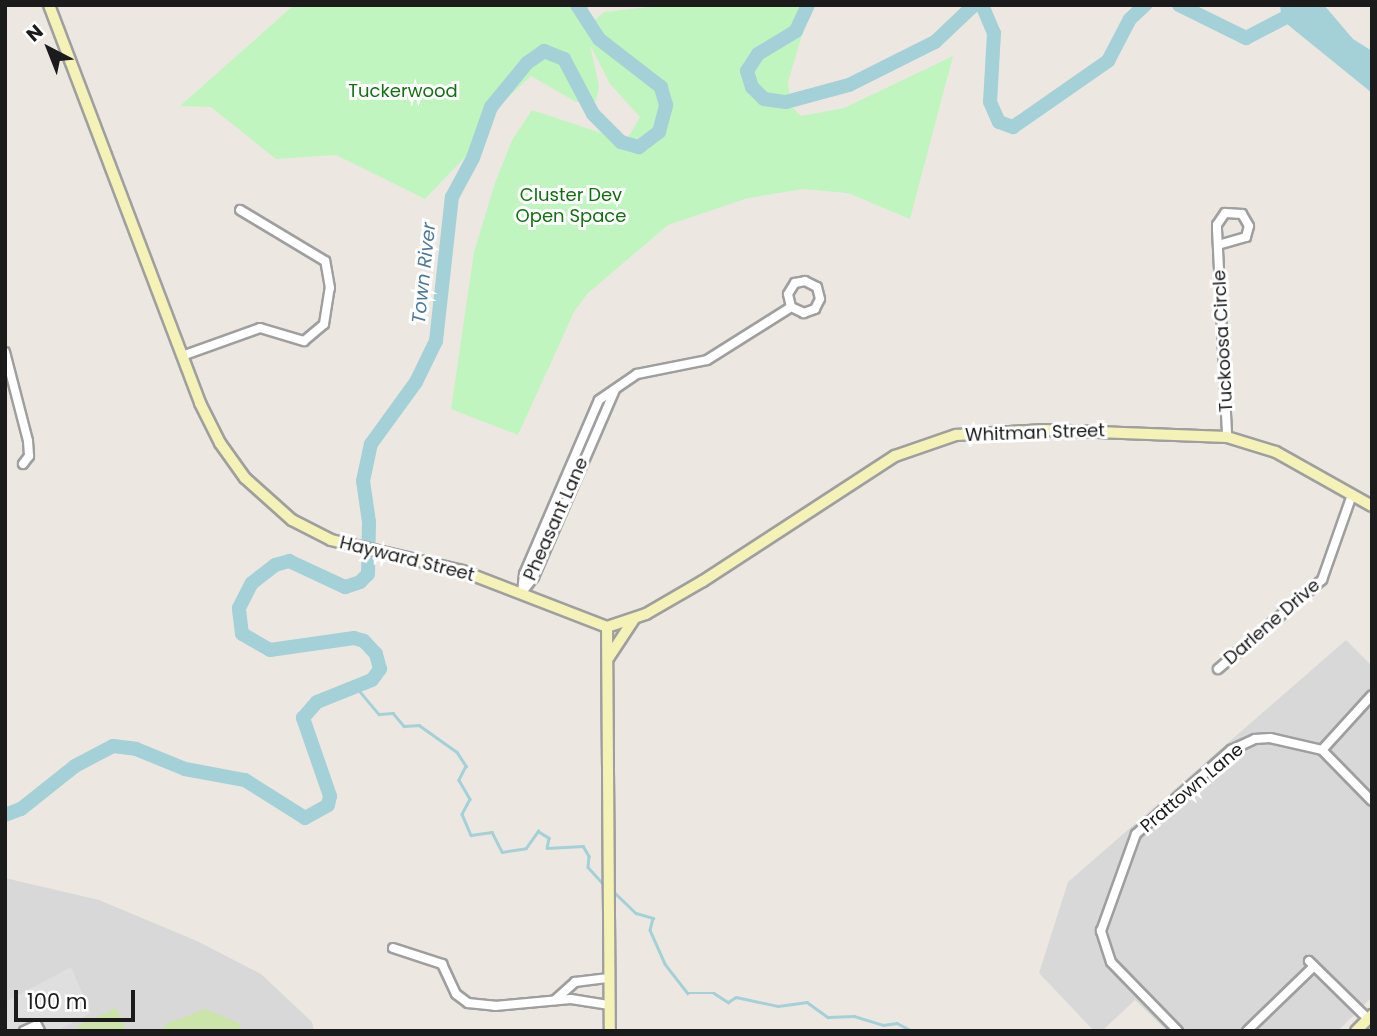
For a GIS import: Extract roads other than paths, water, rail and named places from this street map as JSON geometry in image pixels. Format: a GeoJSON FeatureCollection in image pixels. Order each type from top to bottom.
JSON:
{"type":"FeatureCollection","features":[{"type":"Feature","properties":{"kind":"street","name":"Hayward Street"},"geometry":{"type":"LineString","coordinates":[[49,5],[215,435],[245,478],[299,525],[362,550],[448,567],[607,627]]}},
{"type":"Feature","properties":{"kind":"street"},"geometry":{"type":"LineString","coordinates":[[183,356],[260,328],[304,341],[324,324],[330,288],[325,261],[240,210]]}},
{"type":"Feature","properties":{"kind":"street","name":"Tuckoosa Circle"},"geometry":{"type":"LineString","coordinates":[[1218,245],[1246,237],[1249,226],[1245,216],[1232,211],[1222,216],[1217,225],[1227,437]]}},
{"type":"Feature","properties":{"kind":"street","name":"Pheasant Lane"},"geometry":{"type":"LineString","coordinates":[[805,281],[817,287],[820,299],[815,309],[801,313],[791,307],[788,298],[793,285],[805,281]]}},
{"type":"Feature","properties":{"kind":"street","name":"Pheasant Lane"},"geometry":{"type":"LineString","coordinates":[[522,593],[524,574],[592,408],[637,374],[707,360],[791,307]]}},
{"type":"Feature","properties":{"kind":"street"},"geometry":{"type":"LineString","coordinates":[[5,352],[28,441],[29,457],[23,464]]}},
{"type":"Feature","properties":{"kind":"street","name":"Pheasant Lane"},"geometry":{"type":"LineString","coordinates":[[522,593],[534,577],[615,390]]}},
{"type":"Feature","properties":{"kind":"street","name":"Whitman Street"},"geometry":{"type":"LineString","coordinates":[[607,627],[634,619],[721,570],[883,463],[930,441],[956,435],[1038,430],[1227,437],[1276,452],[1372,506]]}},
{"type":"Feature","properties":{"kind":"street"},"geometry":{"type":"LineString","coordinates":[[564,477],[574,481]]}},
{"type":"Feature","properties":{"kind":"street","name":"Darlene Drive"},"geometry":{"type":"LineString","coordinates":[[1218,669],[1322,580],[1352,495]]}},
{"type":"Feature","properties":{"kind":"street"},"geometry":{"type":"LineString","coordinates":[[554,501],[564,505]]}},
{"type":"Feature","properties":{"kind":"street"},"geometry":{"type":"LineString","coordinates":[[608,657],[634,619]]}},
{"type":"Feature","properties":{"kind":"street"},"geometry":{"type":"LineString","coordinates":[[607,627],[610,1031]]}},
{"type":"Feature","properties":{"kind":"street"},"geometry":{"type":"LineString","coordinates":[[1372,695],[1322,750],[1372,801]]}},
{"type":"Feature","properties":{"kind":"street","name":"Prattown Lane"},"geometry":{"type":"LineString","coordinates":[[1178,1031],[1111,962],[1103,940],[1101,931],[1132,842],[1144,826],[1245,741],[1270,738],[1322,750]]}},
{"type":"Feature","properties":{"kind":"street"},"geometry":{"type":"LineString","coordinates":[[393,948],[442,964],[456,993],[468,1003],[495,1006],[555,1000],[610,1004]]}},
{"type":"Feature","properties":{"kind":"street"},"geometry":{"type":"LineString","coordinates":[[1247,1031],[1312,964],[1370,1017],[1356,1031]]}},
{"type":"Feature","properties":{"kind":"street"},"geometry":{"type":"LineString","coordinates":[[555,1000],[575,982],[610,978]]}},
{"type":"Feature","properties":{"kind":"street"},"geometry":{"type":"LineString","coordinates":[[24,1031],[37,1025],[40,1031]]}},
{"type":"Feature","properties":{"kind":"water"},"geometry":{"type":"Polygon","coordinates":[[[1280,5],[1324,5],[1353,39],[1372,51],[1372,93],[1282,20],[1280,5]]]}},
{"type":"Feature","properties":{"kind":"waterway","name":"Town River"},"geometry":{"type":"LineString","coordinates":[[5,815],[21,809],[75,766],[113,746],[136,749],[185,769],[245,780],[305,818],[328,805],[330,796],[303,718],[317,702],[372,680],[380,669],[376,654],[364,641],[354,638],[270,650],[242,634],[239,608],[252,583],[275,565],[289,561],[345,587],[360,582],[368,574],[369,522],[363,481],[371,444],[416,382],[436,341],[452,197],[473,158],[491,107],[527,63],[544,51],[564,59],[593,114],[621,142],[639,147],[659,132],[666,105],[661,87],[599,39],[577,5]]}},
{"type":"Feature","properties":{"kind":"waterway","name":"Town River"},"geometry":{"type":"LineString","coordinates":[[808,5],[796,31],[758,54],[747,71],[752,87],[764,99],[786,102],[849,85],[935,42],[974,5]]}},
{"type":"Feature","properties":{"kind":"waterway","name":"Town River"},"geometry":{"type":"LineString","coordinates":[[982,5],[994,33],[990,102],[999,122],[1013,127],[1108,61],[1130,19],[1145,5]]}},
{"type":"Feature","properties":{"kind":"waterway","name":"Town River"},"geometry":{"type":"LineString","coordinates":[[1179,5],[1246,38],[1296,12]]}},
{"type":"Feature","properties":{"kind":"waterway"},"geometry":{"type":"LineString","coordinates":[[357,688],[379,714],[393,713],[404,726],[419,725],[457,752],[466,766],[459,780],[470,799],[462,814],[471,835],[492,832],[502,852],[526,848],[538,831],[549,838],[547,848],[583,846],[589,856],[588,867],[607,888]]}},
{"type":"Feature","properties":{"kind":"waterway"},"geometry":{"type":"LineString","coordinates":[[613,891],[636,913],[653,918],[650,930],[665,964],[688,993],[714,993],[728,1002],[736,997],[778,1006],[807,1002],[828,1017],[854,1016],[883,1025],[897,1023],[910,1030],[931,1031]]}},
{"type":"Feature","properties":{"kind":"park label","name":"Tuckerwood"},"geometry":{"type":"Point","coordinates":[403,91]}},
{"type":"Feature","properties":{"kind":"park label","name":"Cluster Dev Open Space"},"geometry":{"type":"Point","coordinates":[571,206]}}]}
